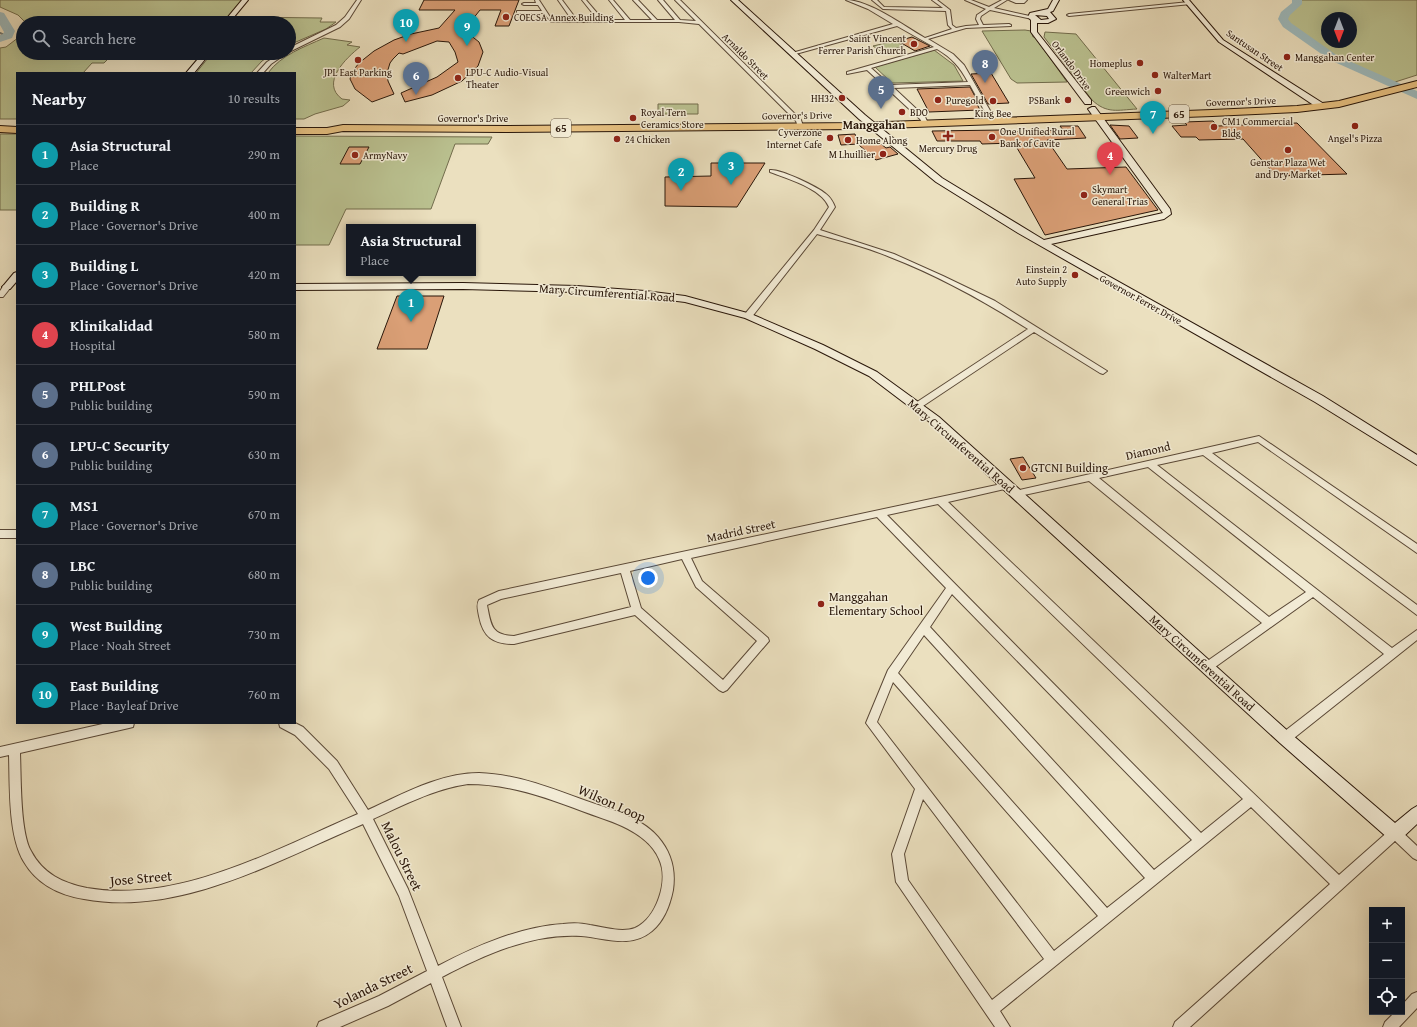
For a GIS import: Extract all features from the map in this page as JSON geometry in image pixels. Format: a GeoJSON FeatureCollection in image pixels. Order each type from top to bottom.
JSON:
{"type":"FeatureCollection","features":[{"type":"Feature","properties":{"kind":"main road","name":"Governor's Drive"},"geometry":{"type":"LineString","coordinates":[[296,126],[330,126],[342,128],[800,126],[992,121],[1292,109],[1357,100],[1416,84]]}},
{"type":"Feature","properties":{"kind":"main road"},"geometry":{"type":"LineString","coordinates":[[0,124],[16,124]]}},
{"type":"Feature","properties":{"kind":"main road","name":"Governor's Drive"},"geometry":{"type":"LineString","coordinates":[[296,131],[327,131],[342,128]]}},
{"type":"Feature","properties":{"kind":"main road"},"geometry":{"type":"LineString","coordinates":[[0,130],[16,130]]}},
{"type":"Feature","properties":{"kind":"street"},"geometry":{"type":"LineString","coordinates":[[232,16],[245,0]]}},
{"type":"Feature","properties":{"kind":"street"},"geometry":{"type":"LineString","coordinates":[[237,16],[250,0]]}},
{"type":"Feature","properties":{"kind":"street"},"geometry":{"type":"LineString","coordinates":[[296,47],[338,26],[359,0]]}},
{"type":"Feature","properties":{"kind":"street"},"geometry":{"type":"LineString","coordinates":[[560,0],[576,21]]}},
{"type":"Feature","properties":{"kind":"street"},"geometry":{"type":"LineString","coordinates":[[584,0],[602,21]]}},
{"type":"Feature","properties":{"kind":"street"},"geometry":{"type":"LineString","coordinates":[[611,0],[629,21]]}},
{"type":"Feature","properties":{"kind":"street"},"geometry":{"type":"LineString","coordinates":[[634,0],[656,21]]}},
{"type":"Feature","properties":{"kind":"street"},"geometry":{"type":"LineString","coordinates":[[660,0],[679,21]]}},
{"type":"Feature","properties":{"kind":"street","name":"Arnaldo Street"},"geometry":{"type":"LineString","coordinates":[[677,0],[799,121],[800,126]]}},
{"type":"Feature","properties":{"kind":"street","name":"Governor Ferrer Drive"},"geometry":{"type":"LineString","coordinates":[[734,0],[873,125],[939,180],[1043,243],[1319,399],[1417,461]]}},
{"type":"Feature","properties":{"kind":"street"},"geometry":{"type":"LineString","coordinates":[[848,0],[870,8],[951,55],[962,66],[992,121]]}},
{"type":"Feature","properties":{"kind":"street"},"geometry":{"type":"LineString","coordinates":[[874,0],[882,8],[907,6],[948,10]]}},
{"type":"Feature","properties":{"kind":"street"},"geometry":{"type":"LineString","coordinates":[[934,0],[948,10],[950,25],[954,29]]}},
{"type":"Feature","properties":{"kind":"street"},"geometry":{"type":"LineString","coordinates":[[967,0],[990,9],[1044,22],[1053,20],[1051,13],[1056,0]]}},
{"type":"Feature","properties":{"kind":"street"},"geometry":{"type":"LineString","coordinates":[[981,25],[978,17],[1004,0],[1012,0],[1021,3],[1025,0]]}},
{"type":"Feature","properties":{"kind":"street"},"geometry":{"type":"LineString","coordinates":[[1069,15],[1188,1]]}},
{"type":"Feature","properties":{"kind":"street","name":"Santusan Street"},"geometry":{"type":"LineString","coordinates":[[1188,1],[1221,41],[1321,106]]}},
{"type":"Feature","properties":{"kind":"street"},"geometry":{"type":"LineString","coordinates":[[524,4],[538,2],[551,21],[679,21],[700,23]]}},
{"type":"Feature","properties":{"kind":"street"},"geometry":{"type":"LineString","coordinates":[[519,12],[545,12]]}},
{"type":"Feature","properties":{"kind":"street"},"geometry":{"type":"LineString","coordinates":[[1032,18],[1034,13],[1051,13]]}},
{"type":"Feature","properties":{"kind":"street","name":"Orlando Drive"},"geometry":{"type":"LineString","coordinates":[[1032,18],[1035,35],[1041,40],[1090,105],[1167,211],[1167,214],[1164,216],[1043,243]]}},
{"type":"Feature","properties":{"kind":"street","name":"Orlando Drive"},"geometry":{"type":"LineString","coordinates":[[1041,40],[1040,31],[1044,22]]}},
{"type":"Feature","properties":{"kind":"street"},"geometry":{"type":"LineString","coordinates":[[794,54],[897,24]]}},
{"type":"Feature","properties":{"kind":"street"},"geometry":{"type":"LineString","coordinates":[[927,38],[954,29],[972,26],[1009,25]]}},
{"type":"Feature","properties":{"kind":"street"},"geometry":{"type":"LineString","coordinates":[[972,26],[977,32]]}},
{"type":"Feature","properties":{"kind":"street"},"geometry":{"type":"LineString","coordinates":[[849,73],[939,47]]}},
{"type":"Feature","properties":{"kind":"street"},"geometry":{"type":"LineString","coordinates":[[184,72],[193,60]]}},
{"type":"Feature","properties":{"kind":"street"},"geometry":{"type":"LineString","coordinates":[[191,72],[201,60]]}},
{"type":"Feature","properties":{"kind":"street"},"geometry":{"type":"LineString","coordinates":[[261,72],[274,60]]}},
{"type":"Feature","properties":{"kind":"street"},"geometry":{"type":"LineString","coordinates":[[867,67],[923,118],[925,123]]}},
{"type":"Feature","properties":{"kind":"street"},"geometry":{"type":"LineString","coordinates":[[889,87],[971,83]]}},
{"type":"Feature","properties":{"kind":"street"},"geometry":{"type":"LineString","coordinates":[[748,316],[816,231],[832,207],[832,203],[796,179],[772,171]]}},
{"type":"Feature","properties":{"kind":"street"},"geometry":{"type":"LineString","coordinates":[[816,231],[892,256],[941,277],[992,303],[1103,371]]}},
{"type":"Feature","properties":{"kind":"street"},"geometry":{"type":"LineString","coordinates":[[0,295],[16,276]]}},
{"type":"Feature","properties":{"kind":"street","name":"Mary Circumferential Road"},"geometry":{"type":"LineString","coordinates":[[296,286],[462,286],[577,289],[645,294],[685,299],[748,316],[819,347],[873,374],[917,406],[952,436],[1285,738],[1395,833],[1417,854]]}},
{"type":"Feature","properties":{"kind":"street"},"geometry":{"type":"LineString","coordinates":[[7,287],[16,287]]}},
{"type":"Feature","properties":{"kind":"street"},"geometry":{"type":"LineString","coordinates":[[917,406],[1033,329]]}},
{"type":"Feature","properties":{"kind":"street","name":"Diamond"},"geometry":{"type":"LineString","coordinates":[[1015,494],[1255,439],[1262,440],[1417,549]]}},
{"type":"Feature","properties":{"kind":"street"},"geometry":{"type":"LineString","coordinates":[[1204,451],[1417,611]]}},
{"type":"Feature","properties":{"kind":"street"},"geometry":{"type":"LineString","coordinates":[[1148,463],[1392,654]]}},
{"type":"Feature","properties":{"kind":"street"},"geometry":{"type":"LineString","coordinates":[[1091,476],[1269,623]]}},
{"type":"Feature","properties":{"kind":"street","name":"Madrid Street"},"geometry":{"type":"LineString","coordinates":[[637,610],[514,640],[506,640],[490,633],[486,623],[482,603],[499,595],[1006,486]]}},
{"type":"Feature","properties":{"kind":"street"},"geometry":{"type":"LineString","coordinates":[[940,500],[1339,884]]}},
{"type":"Feature","properties":{"kind":"street"},"geometry":{"type":"LineString","coordinates":[[879,513],[1201,841]]}},
{"type":"Feature","properties":{"kind":"street"},"geometry":{"type":"LineString","coordinates":[[0,534],[16,534]]}},
{"type":"Feature","properties":{"kind":"street"},"geometry":{"type":"LineString","coordinates":[[624,568],[637,610],[723,687],[764,641],[700,584],[686,555]]}},
{"type":"Feature","properties":{"kind":"street"},"geometry":{"type":"LineString","coordinates":[[952,587],[892,673],[871,723],[1054,960]]}},
{"type":"Feature","properties":{"kind":"street"},"geometry":{"type":"LineString","coordinates":[[1207,667],[1313,592]]}},
{"type":"Feature","properties":{"kind":"street"},"geometry":{"type":"LineString","coordinates":[[923,627],[1154,879]]}},
{"type":"Feature","properties":{"kind":"street"},"geometry":{"type":"LineString","coordinates":[[1285,738],[1417,634]]}},
{"type":"Feature","properties":{"kind":"street"},"geometry":{"type":"LineString","coordinates":[[892,673],[1107,917]]}},
{"type":"Feature","properties":{"kind":"street"},"geometry":{"type":"LineString","coordinates":[[0,752],[124,724]]}},
{"type":"Feature","properties":{"kind":"street","name":"Malou Street"},"geometry":{"type":"LineString","coordinates":[[286,724],[299,731],[333,764],[366,817],[404,892],[454,1027]]}},
{"type":"Feature","properties":{"kind":"street","name":"Jose Street"},"geometry":{"type":"LineString","coordinates":[[14,748],[21,843],[30,862],[46,878],[68,890],[104,896],[146,895],[191,888],[239,871],[366,817]]}},
{"type":"Feature","properties":{"kind":"street","name":"Wilson Loop"},"geometry":{"type":"LineString","coordinates":[[366,817],[409,797],[451,781],[472,778],[498,781],[562,796],[635,826],[651,838],[665,856],[667,889],[664,904],[657,918],[648,928],[634,936],[621,937],[584,930],[561,930],[532,935],[499,944],[463,959],[435,974]]}},
{"type":"Feature","properties":{"kind":"street"},"geometry":{"type":"LineString","coordinates":[[921,788],[898,854],[902,882],[1003,1027]]}},
{"type":"Feature","properties":{"kind":"street"},"geometry":{"type":"LineString","coordinates":[[991,1010],[1252,800]]}},
{"type":"Feature","properties":{"kind":"street"},"geometry":{"type":"LineString","coordinates":[[1180,1027],[1417,814]]}},
{"type":"Feature","properties":{"kind":"street","name":"Yolanda Street"},"geometry":{"type":"LineString","coordinates":[[324,1027],[389,999],[435,974]]}},
{"type":"Feature","properties":{"kind":"street"},"geometry":{"type":"LineString","coordinates":[[1390,1027],[1417,999]]}},
{"type":"Feature","properties":{"kind":"green space"},"geometry":{"type":"Polygon","coordinates":[[[0,0],[242,0],[229,16],[19,16],[0,7],[0,0]]]}},
{"type":"Feature","properties":{"kind":"green space"},"geometry":{"type":"Polygon","coordinates":[[[1296,0],[1417,0],[1417,75],[1392,83],[1334,58],[1287,25],[1283,19],[1285,14],[1297,4],[1296,0]]]}},
{"type":"Feature","properties":{"kind":"green space"},"geometry":{"type":"Polygon","coordinates":[[[296,18],[322,18],[320,22],[336,22],[326,29],[296,42],[296,18]]]}},
{"type":"Feature","properties":{"kind":"green space"},"geometry":{"type":"Polygon","coordinates":[[[982,31],[1031,31],[1033,37],[1035,37],[1067,82],[1017,83],[1011,79],[982,31]]]}},
{"type":"Feature","properties":{"kind":"green space"},"geometry":{"type":"Polygon","coordinates":[[[1045,32],[1076,34],[1137,109],[1108,109],[1092,100],[1044,37],[1045,32]]]}},
{"type":"Feature","properties":{"kind":"green space"},"geometry":{"type":"Polygon","coordinates":[[[324,38],[352,42],[347,45],[360,47],[342,64],[334,78],[336,93],[342,99],[350,100],[343,106],[315,114],[304,119],[296,119],[296,72],[269,72],[280,60],[296,60],[296,51],[324,38]]]}},
{"type":"Feature","properties":{"kind":"green space"},"geometry":{"type":"Polygon","coordinates":[[[16,39],[16,60],[107,60],[104,63],[92,63],[84,72],[16,72],[16,119],[0,119],[0,48],[6,47],[16,39]]]}},
{"type":"Feature","properties":{"kind":"green space"},"geometry":{"type":"Polygon","coordinates":[[[895,41],[904,46],[882,52],[873,46],[895,41]]]}},
{"type":"Feature","properties":{"kind":"green space"},"geometry":{"type":"Polygon","coordinates":[[[934,50],[954,65],[963,81],[892,83],[875,67],[934,50]]]}},
{"type":"Feature","properties":{"kind":"green space"},"geometry":{"type":"Polygon","coordinates":[[[206,60],[264,60],[252,72],[197,72],[206,60]]]}},
{"type":"Feature","properties":{"kind":"green space"},"geometry":{"type":"Polygon","coordinates":[[[658,104],[698,104],[698,114],[658,114],[658,104]]]}},
{"type":"Feature","properties":{"kind":"green space"},"geometry":{"type":"Polygon","coordinates":[[[0,134],[16,134],[16,210],[0,210],[0,134]]]}},
{"type":"Feature","properties":{"kind":"green space"},"geometry":{"type":"Polygon","coordinates":[[[296,136],[492,137],[488,144],[455,144],[431,209],[346,209],[329,245],[296,245],[296,136]]]}},
{"type":"Feature","properties":{"kind":"building"},"geometry":{"type":"Polygon","coordinates":[[[424,0],[519,0],[509,26],[495,26],[501,10],[480,10],[464,30],[479,42],[483,52],[478,66],[462,81],[432,95],[405,102],[401,93],[437,77],[458,62],[455,52],[449,42],[437,41],[403,54],[399,53],[390,63],[387,73],[388,81],[394,94],[372,102],[355,89],[350,79],[352,72],[359,63],[374,51],[394,40],[411,34],[439,28],[455,10],[419,10],[424,0]]]}},
{"type":"Feature","properties":{"kind":"building","name":"Saint Vincent Ferrer Parish Church"},"geometry":{"type":"Polygon","coordinates":[[[912,37],[930,46],[915,51],[898,41],[912,37]]]}},
{"type":"Feature","properties":{"kind":"building"},"geometry":{"type":"Polygon","coordinates":[[[991,73],[1009,103],[988,104],[971,74],[991,73]]]}},
{"type":"Feature","properties":{"kind":"building","name":"Puregold"},"geometry":{"type":"Polygon","coordinates":[[[970,87],[979,104],[977,104],[980,110],[929,112],[917,89],[970,87]]]}},
{"type":"Feature","properties":{"kind":"building","name":"Genstar Plaza Wet and Dry Market"},"geometry":{"type":"Polygon","coordinates":[[[1213,121],[1218,126],[1297,123],[1347,174],[1276,176],[1243,139],[1199,140],[1196,137],[1181,137],[1172,126],[1187,125],[1184,122],[1213,121]]]}},
{"type":"Feature","properties":{"kind":"building"},"geometry":{"type":"Polygon","coordinates":[[[1110,125],[1129,126],[1138,138],[1120,139],[1110,125]]]}},
{"type":"Feature","properties":{"kind":"building","name":"Skymart General Trias"},"geometry":{"type":"Polygon","coordinates":[[[1060,126],[1078,126],[1086,138],[1047,140],[1067,169],[1126,167],[1158,210],[1045,235],[1014,179],[1035,178],[1014,143],[982,144],[980,141],[937,141],[932,131],[1002,130],[1004,132],[1063,130],[1060,126]]]}},
{"type":"Feature","properties":{"kind":"building","name":"Home Along"},"geometry":{"type":"Polygon","coordinates":[[[855,134],[858,144],[841,145],[838,135],[855,134]]]}},
{"type":"Feature","properties":{"kind":"building"},"geometry":{"type":"Polygon","coordinates":[[[876,140],[886,148],[890,147],[898,154],[876,160],[859,145],[876,140]]]}},
{"type":"Feature","properties":{"kind":"building","name":"ArmyNavy"},"geometry":{"type":"Polygon","coordinates":[[[349,147],[369,147],[360,164],[340,164],[349,147]]]}},
{"type":"Feature","properties":{"kind":"building"},"geometry":{"type":"Polygon","coordinates":[[[711,163],[765,163],[737,207],[665,206],[665,177],[711,176],[711,163]]]}},
{"type":"Feature","properties":{"kind":"building"},"geometry":{"type":"Polygon","coordinates":[[[397,296],[444,296],[427,349],[377,349],[397,296]]]}},
{"type":"Feature","properties":{"kind":"building","name":"GTCNI Building"},"geometry":{"type":"Polygon","coordinates":[[[1023,457],[1036,478],[1022,480],[1010,459],[1023,457]]]}},
{"type":"Feature","properties":{"kind":"waterway"},"geometry":{"type":"LineString","coordinates":[[1297,0],[1297,4],[1285,14],[1283,19],[1287,25],[1334,58],[1417,95]]}},
{"type":"Feature","properties":{"kind":"waterway"},"geometry":{"type":"LineString","coordinates":[[0,15],[10,31],[8,36],[0,39]]}},
{"type":"Feature","properties":{"kind":"waterway"},"geometry":{"type":"LineString","coordinates":[[0,33],[6,36]]}},
{"type":"Feature","properties":{"kind":"place","name":"COECSA Annex Building"},"geometry":{"type":"Point","coordinates":[506,17]}},
{"type":"Feature","properties":{"kind":"place","name":"East Building"},"geometry":{"type":"Point","coordinates":[406,42]}},
{"type":"Feature","properties":{"kind":"place","name":"Saint Vincent Ferrer Parish Church"},"geometry":{"type":"Point","coordinates":[914,44]}},
{"type":"Feature","properties":{"kind":"place","name":"West Building"},"geometry":{"type":"Point","coordinates":[467,46]}},
{"type":"Feature","properties":{"kind":"place","name":"Manggahan Center"},"geometry":{"type":"Point","coordinates":[1287,57]}},
{"type":"Feature","properties":{"kind":"place","name":"JPL East Parking"},"geometry":{"type":"Point","coordinates":[358,60]}},
{"type":"Feature","properties":{"kind":"place","name":"Homeplus"},"geometry":{"type":"Point","coordinates":[1140,63]}},
{"type":"Feature","properties":{"kind":"place","name":"WalterMart"},"geometry":{"type":"Point","coordinates":[1155,75]}},
{"type":"Feature","properties":{"kind":"place","name":"LPU-C Audio-Visual Theater"},"geometry":{"type":"Point","coordinates":[458,78]}},
{"type":"Feature","properties":{"kind":"place","name":"LBC"},"geometry":{"type":"Point","coordinates":[985,83]}},
{"type":"Feature","properties":{"kind":"place","name":"Greenwich"},"geometry":{"type":"Point","coordinates":[1158,91]}},
{"type":"Feature","properties":{"kind":"place","name":"LPU-C Security"},"geometry":{"type":"Point","coordinates":[416,95]}},
{"type":"Feature","properties":{"kind":"place","name":"HH32"},"geometry":{"type":"Point","coordinates":[842,98]}},
{"type":"Feature","properties":{"kind":"place","name":"Puregold"},"geometry":{"type":"Point","coordinates":[938,100]}},
{"type":"Feature","properties":{"kind":"place","name":"PSBank"},"geometry":{"type":"Point","coordinates":[1068,100]}},
{"type":"Feature","properties":{"kind":"place","name":"King Bee"},"geometry":{"type":"Point","coordinates":[993,101]}},
{"type":"Feature","properties":{"kind":"place","name":"PHLPost"},"geometry":{"type":"Point","coordinates":[881,109]}},
{"type":"Feature","properties":{"kind":"place","name":"BDO"},"geometry":{"type":"Point","coordinates":[902,112]}},
{"type":"Feature","properties":{"kind":"place","name":"Royal Tern Ceramics Store"},"geometry":{"type":"Point","coordinates":[633,118]}},
{"type":"Feature","properties":{"kind":"place","name":"Angel's Pizza"},"geometry":{"type":"Point","coordinates":[1355,126]}},
{"type":"Feature","properties":{"kind":"place","name":"CM1 Commercial Bldg"},"geometry":{"type":"Point","coordinates":[1214,127]}},
{"type":"Feature","properties":{"kind":"place","name":"MS1"},"geometry":{"type":"Point","coordinates":[1153,134]}},
{"type":"Feature","properties":{"kind":"place","name":"Mercury Drug"},"geometry":{"type":"Point","coordinates":[948,136]}},
{"type":"Feature","properties":{"kind":"place","name":"One Unified Rural Bank of Cavite"},"geometry":{"type":"Point","coordinates":[992,137]}},
{"type":"Feature","properties":{"kind":"place","name":"Cyverzone Internet Cafe"},"geometry":{"type":"Point","coordinates":[830,138]}},
{"type":"Feature","properties":{"kind":"place","name":"24 Chicken"},"geometry":{"type":"Point","coordinates":[617,139]}},
{"type":"Feature","properties":{"kind":"place","name":"Home Along"},"geometry":{"type":"Point","coordinates":[848,140]}},
{"type":"Feature","properties":{"kind":"place","name":"Genstar Plaza Wet and Dry Market"},"geometry":{"type":"Point","coordinates":[1288,150]}},
{"type":"Feature","properties":{"kind":"place","name":"M Lhuillier"},"geometry":{"type":"Point","coordinates":[883,154]}},
{"type":"Feature","properties":{"kind":"place","name":"ArmyNavy"},"geometry":{"type":"Point","coordinates":[355,155]}},
{"type":"Feature","properties":{"kind":"place","name":"Klinikalidad"},"geometry":{"type":"Point","coordinates":[1110,175]}},
{"type":"Feature","properties":{"kind":"place","name":"Building L"},"geometry":{"type":"Point","coordinates":[731,185]}},
{"type":"Feature","properties":{"kind":"place","name":"Building R"},"geometry":{"type":"Point","coordinates":[681,191]}},
{"type":"Feature","properties":{"kind":"place","name":"Skymart General Trias"},"geometry":{"type":"Point","coordinates":[1084,195]}},
{"type":"Feature","properties":{"kind":"place","name":"Einstein 2 Auto Supply"},"geometry":{"type":"Point","coordinates":[1075,275]}},
{"type":"Feature","properties":{"kind":"place","name":"Asia Structural"},"geometry":{"type":"Point","coordinates":[411,322]}},
{"type":"Feature","properties":{"kind":"place","name":"GTCNI Building"},"geometry":{"type":"Point","coordinates":[1023,468]}},
{"type":"Feature","properties":{"kind":"place","name":"Manggahan Elementary School"},"geometry":{"type":"Point","coordinates":[821,604]}},
{"type":"Feature","properties":{"kind":"district","name":"Manggahan"},"geometry":{"type":"Point","coordinates":[874,125]}}]}
